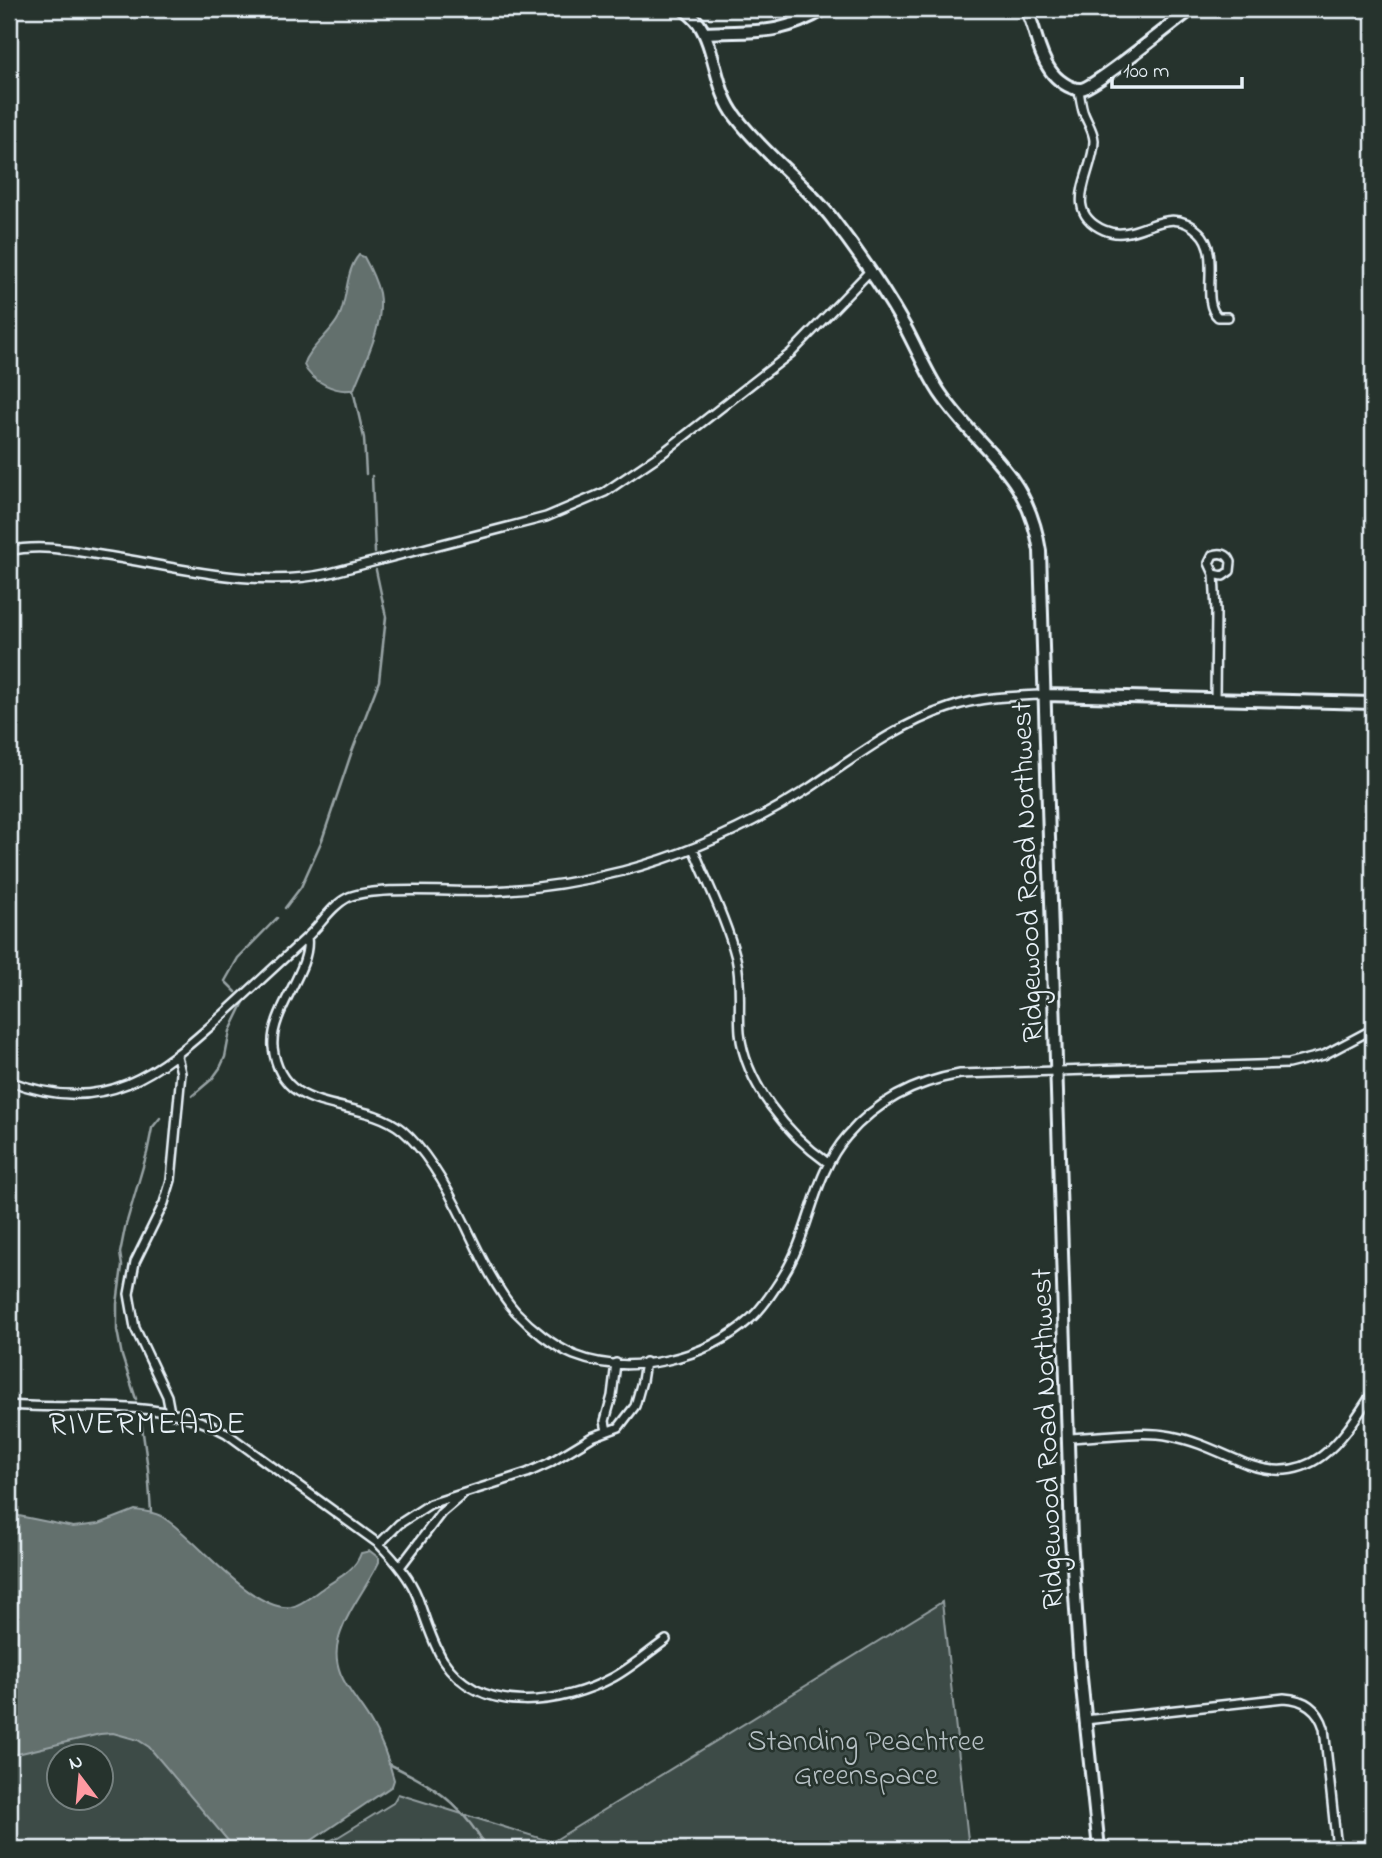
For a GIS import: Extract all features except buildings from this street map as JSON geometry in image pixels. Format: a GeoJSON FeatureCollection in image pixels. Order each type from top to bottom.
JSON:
{"type":"FeatureCollection","features":[{"type":"Feature","properties":{"kind":"street","name":"Ridgewood Road Northwest"},"geometry":{"type":"LineString","coordinates":[[684,9],[704,33],[720,87],[734,115],[753,138],[814,196],[871,270],[940,393],[1010,473],[1030,508],[1040,551],[1071,1538],[1085,1720],[1099,1849]]}},
{"type":"Feature","properties":{"kind":"street"},"geometry":{"type":"LineString","coordinates":[[704,33],[768,32],[785,28],[825,9]]}},
{"type":"Feature","properties":{"kind":"street"},"geometry":{"type":"LineString","coordinates":[[1026,9],[1049,69],[1062,82],[1079,90],[1105,75],[1192,9]]}},
{"type":"Feature","properties":{"kind":"street"},"geometry":{"type":"LineString","coordinates":[[1079,90],[1082,108],[1091,126],[1094,140],[1093,154],[1080,191],[1082,206],[1088,218],[1101,229],[1119,234],[1164,220],[1185,223],[1200,232],[1210,254],[1212,309],[1218,317],[1228,317]]}},
{"type":"Feature","properties":{"kind":"street"},"geometry":{"type":"LineString","coordinates":[[9,551],[55,548],[227,576],[298,579],[546,517],[605,492],[673,445],[791,354],[871,270]]}},
{"type":"Feature","properties":{"kind":"street"},"geometry":{"type":"LineString","coordinates":[[1214,574],[1215,699]]}},
{"type":"Feature","properties":{"kind":"street"},"geometry":{"type":"LineString","coordinates":[[9,1081],[50,1093],[94,1093],[138,1081],[177,1056],[307,937],[338,904],[357,895],[379,892],[491,891],[550,886],[626,870],[694,848],[776,808],[865,749],[922,718],[951,707],[981,700],[1045,695],[1373,703]]}},
{"type":"Feature","properties":{"kind":"street"},"geometry":{"type":"LineString","coordinates":[[694,848],[722,913],[737,960],[740,1032],[749,1071],[783,1120],[828,1163]]}},
{"type":"Feature","properties":{"kind":"street"},"geometry":{"type":"LineString","coordinates":[[307,937],[307,952],[273,1035],[276,1060],[284,1078],[293,1089],[304,1096],[328,1105],[370,1113],[403,1130],[427,1159],[460,1213],[502,1293],[516,1311],[565,1351],[587,1359],[616,1363],[678,1357],[703,1349],[739,1328],[755,1314],[795,1256],[828,1163],[846,1136],[889,1098],[915,1086],[960,1074],[1288,1064],[1325,1055],[1373,1029]]}},
{"type":"Feature","properties":{"kind":"street"},"geometry":{"type":"LineString","coordinates":[[170,1412],[167,1396],[135,1328],[130,1294],[135,1262],[164,1203],[171,1180],[181,1073],[177,1056]]}},
{"type":"Feature","properties":{"kind":"street"},"geometry":{"type":"LineString","coordinates":[[379,1544],[418,1510],[442,1499],[461,1495],[549,1463],[592,1437],[619,1427],[635,1406],[645,1362]]}},
{"type":"Feature","properties":{"kind":"street"},"geometry":{"type":"LineString","coordinates":[[607,1431],[605,1421],[612,1396],[616,1363]]}},
{"type":"Feature","properties":{"kind":"street"},"geometry":{"type":"LineString","coordinates":[[1069,1438],[1168,1435],[1190,1440],[1258,1467],[1279,1470],[1299,1467],[1333,1449],[1348,1432],[1373,1392]]}},
{"type":"Feature","properties":{"kind":"street"},"geometry":{"type":"LineString","coordinates":[[9,1405],[170,1412],[199,1420],[226,1433],[379,1544],[400,1567],[416,1593],[434,1643],[445,1662],[467,1684],[495,1697],[528,1701],[578,1692],[615,1676],[666,1640]]}},
{"type":"Feature","properties":{"kind":"street"},"geometry":{"type":"LineString","coordinates":[[400,1567],[441,1513],[461,1495]]}},
{"type":"Feature","properties":{"kind":"street"},"geometry":{"type":"LineString","coordinates":[[1085,1720],[1284,1698],[1306,1703],[1318,1714],[1324,1728],[1337,1849]]}},
{"type":"Feature","properties":{"kind":"green space","name":"Standing Peachtree Greenspace"},"geometry":{"type":"Polygon","coordinates":[[[942,1602],[969,1849],[314,1849],[393,1803],[398,1794],[552,1842],[942,1602]]]}},
{"type":"Feature","properties":{"kind":"green space"},"geometry":{"type":"Polygon","coordinates":[[[94,1731],[143,1734],[260,1849],[9,1849],[9,1739],[94,1731]]]}},
{"type":"Feature","properties":{"kind":"shaded area"},"geometry":{"type":"Polygon","coordinates":[[[359,255],[364,257],[376,283],[379,293],[379,317],[373,342],[354,389],[340,390],[318,381],[304,365],[339,317],[351,269],[359,255]]]}},
{"type":"Feature","properties":{"kind":"shaded area"},"geometry":{"type":"Polygon","coordinates":[[[135,1510],[161,1516],[241,1586],[275,1605],[291,1607],[304,1602],[340,1577],[350,1569],[361,1553],[370,1551],[379,1558],[343,1628],[339,1638],[337,1662],[345,1684],[382,1744],[394,1780],[392,1786],[299,1849],[235,1849],[149,1747],[138,1740],[113,1733],[100,1734],[67,1742],[46,1742],[46,1747],[9,1756],[9,1514],[73,1527],[99,1524],[135,1510]]]}},
{"type":"Feature","properties":{"kind":"waterway"},"geometry":{"type":"LineString","coordinates":[[353,390],[364,438],[366,474]]}},
{"type":"Feature","properties":{"kind":"waterway"},"geometry":{"type":"LineString","coordinates":[[372,476],[375,553]]}},
{"type":"Feature","properties":{"kind":"waterway"},"geometry":{"type":"LineString","coordinates":[[285,908],[301,887],[322,840],[379,681],[386,617],[376,570]]}},
{"type":"Feature","properties":{"kind":"waterway"},"geometry":{"type":"LineString","coordinates":[[236,992],[225,981],[238,958],[277,918]]}},
{"type":"Feature","properties":{"kind":"waterway"},"geometry":{"type":"LineString","coordinates":[[192,1096],[212,1079],[220,1068],[230,1031],[244,1002]]}},
{"type":"Feature","properties":{"kind":"waterway"},"geometry":{"type":"LineString","coordinates":[[136,1399],[117,1330],[122,1266],[120,1253],[152,1128],[160,1118]]}},
{"type":"Feature","properties":{"kind":"waterway"},"geometry":{"type":"LineString","coordinates":[[141,1419],[151,1512]]}},
{"type":"Feature","properties":{"kind":"waterway"},"geometry":{"type":"LineString","coordinates":[[389,1764],[443,1795],[472,1825],[488,1849]]}},
{"type":"Feature","properties":{"kind":"district","name":"RIVERMEADE"},"geometry":{"type":"Point","coordinates":[148,1422]}}]}
